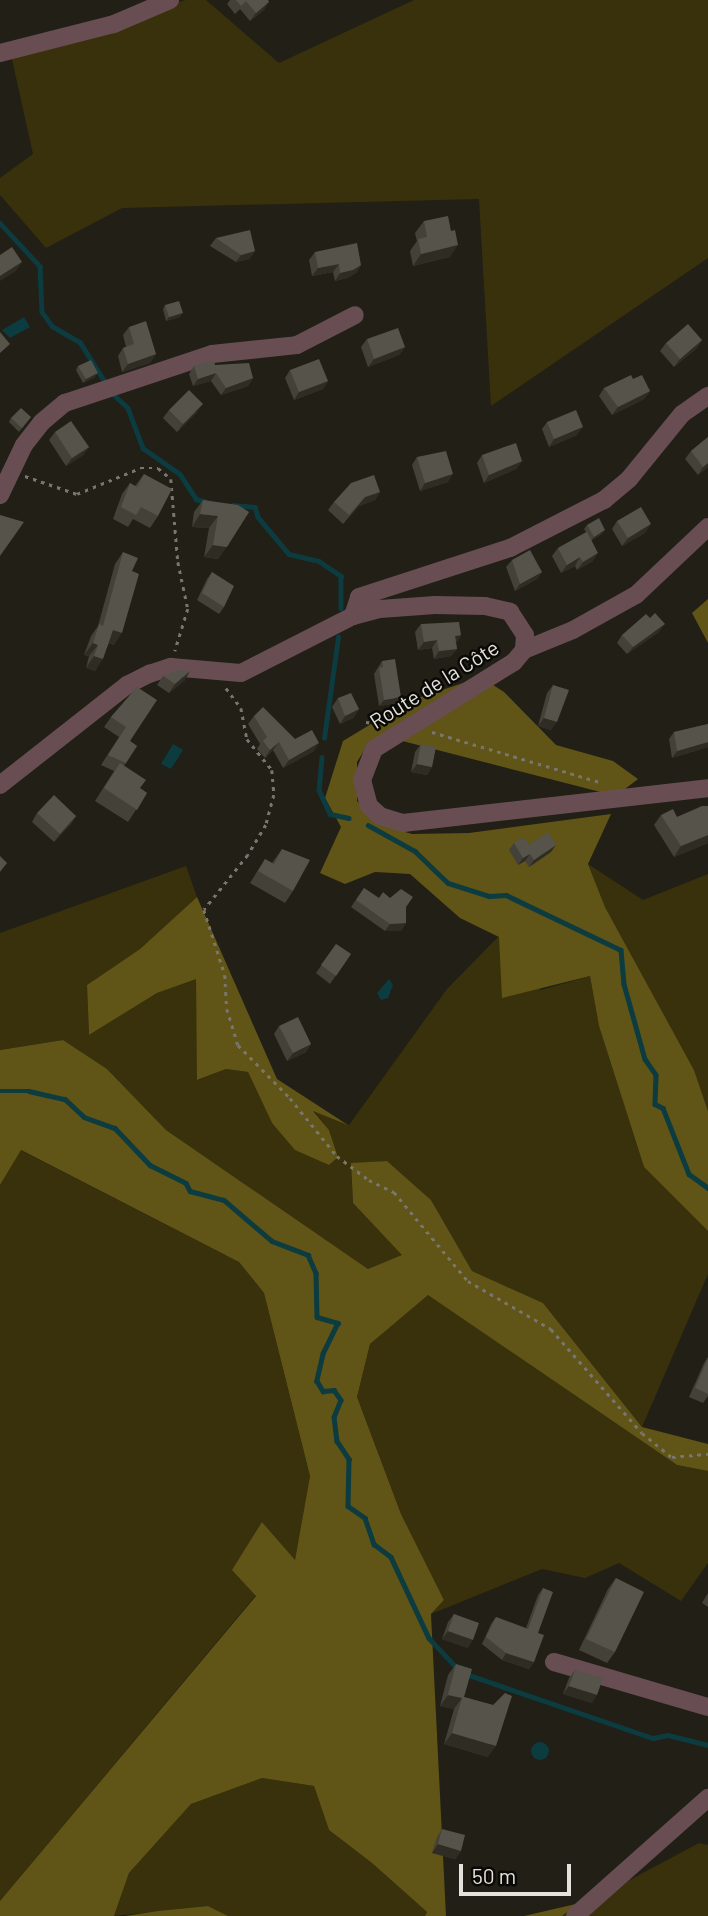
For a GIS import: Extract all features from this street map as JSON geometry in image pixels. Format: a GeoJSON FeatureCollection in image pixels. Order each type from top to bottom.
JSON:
{"type":"FeatureCollection","features":[{"type":"Feature","properties":{"kind":"street"},"geometry":{"type":"LineString","coordinates":[[0,53],[114,24],[170,0]]}},
{"type":"Feature","properties":{"kind":"street"},"geometry":{"type":"LineString","coordinates":[[0,495],[42,422],[65,402],[109,385],[212,354],[297,345],[355,315]]}},
{"type":"Feature","properties":{"kind":"street"},"geometry":{"type":"LineString","coordinates":[[353,616],[359,597],[510,548],[604,500],[629,479],[682,414],[708,396]]}},
{"type":"Feature","properties":{"kind":"street"},"geometry":{"type":"LineString","coordinates":[[524,650],[573,630],[636,595],[708,527]]}},
{"type":"Feature","properties":{"kind":"street","name":"Route de la Côte"},"geometry":{"type":"LineString","coordinates":[[171,667],[215,674],[241,673],[353,616],[407,606],[498,608],[519,622],[525,635],[524,650],[514,662],[374,749],[362,772],[369,806],[391,822],[708,788]]}},
{"type":"Feature","properties":{"kind":"street"},"geometry":{"type":"LineString","coordinates":[[0,785],[127,685],[171,667]]}},
{"type":"Feature","properties":{"kind":"street"},"geometry":{"type":"LineString","coordinates":[[554,1662],[708,1707]]}},
{"type":"Feature","properties":{"kind":"street"},"geometry":{"type":"LineString","coordinates":[[575,1916],[708,1798]]}},
{"type":"Feature","properties":{"kind":"path"},"geometry":{"type":"LineString","coordinates":[[12,471],[77,494],[139,468],[159,468],[171,480],[178,562],[188,609],[171,667]]}},
{"type":"Feature","properties":{"kind":"path"},"geometry":{"type":"LineString","coordinates":[[215,674],[237,698],[247,739],[272,770],[274,795],[266,825],[248,855],[204,910],[225,975],[227,1009],[238,1045],[290,1097],[337,1156],[369,1181],[394,1192],[468,1281],[551,1329],[642,1433],[672,1457],[708,1454]]}},
{"type":"Feature","properties":{"kind":"path"},"geometry":{"type":"LineString","coordinates":[[411,725],[608,784]]}},
{"type":"Feature","properties":{"kind":"shaded area"},"geometry":{"type":"Polygon","coordinates":[[[186,0],[206,0],[279,63],[414,0],[708,0],[708,258],[491,406],[479,199],[122,208],[46,248],[0,195],[0,178],[33,154],[11,55],[186,0]]]}},
{"type":"Feature","properties":{"kind":"shaded area"},"geometry":{"type":"Polygon","coordinates":[[[708,599],[708,643],[692,613],[708,599]]]}},
{"type":"Feature","properties":{"kind":"shaded area"},"geometry":{"type":"Polygon","coordinates":[[[481,677],[504,692],[556,745],[613,761],[638,779],[616,796],[383,736],[369,743],[357,762],[357,801],[381,825],[412,834],[469,833],[611,814],[588,864],[605,907],[694,1070],[708,1111],[708,1231],[644,1167],[599,1026],[590,976],[502,998],[499,937],[460,918],[410,874],[375,872],[345,884],[320,873],[341,827],[325,798],[343,741],[409,701],[481,677]]]}},
{"type":"Feature","properties":{"kind":"shaded area"},"geometry":{"type":"Polygon","coordinates":[[[588,864],[643,900],[708,874],[708,1111],[694,1070],[605,907],[588,864]]]}},
{"type":"Feature","properties":{"kind":"shaded area"},"geometry":{"type":"Polygon","coordinates":[[[186,866],[197,897],[140,949],[87,985],[89,1035],[157,993],[196,978],[198,1080],[226,1069],[248,1072],[272,1123],[328,1165],[338,1156],[329,1130],[312,1109],[349,1125],[447,989],[499,936],[541,990],[590,976],[599,1026],[644,1167],[708,1231],[708,1274],[642,1427],[543,1303],[472,1271],[431,1200],[387,1161],[351,1164],[353,1203],[403,1255],[368,1269],[166,1130],[107,1069],[63,1040],[0,1050],[0,933],[186,866]]]}},
{"type":"Feature","properties":{"kind":"shaded area"},"geometry":{"type":"Polygon","coordinates":[[[197,897],[277,1079],[348,1125],[313,1111],[329,1130],[338,1157],[329,1165],[295,1150],[272,1123],[248,1072],[226,1069],[197,1080],[196,979],[157,993],[89,1035],[87,985],[140,949],[197,897]]]}},
{"type":"Feature","properties":{"kind":"shaded area"},"geometry":{"type":"Polygon","coordinates":[[[63,1040],[107,1069],[166,1130],[368,1269],[402,1255],[353,1203],[351,1163],[387,1161],[431,1200],[472,1271],[543,1303],[642,1427],[708,1444],[708,1471],[677,1465],[428,1295],[370,1344],[357,1397],[401,1514],[444,1600],[431,1614],[446,1916],[425,1916],[427,1912],[372,1863],[329,1830],[314,1786],[262,1778],[191,1804],[129,1873],[114,1916],[0,1916],[0,1901],[256,1596],[232,1570],[262,1522],[295,1560],[310,1476],[264,1293],[239,1262],[21,1150],[0,1185],[0,1050],[63,1040]]]}},
{"type":"Feature","properties":{"kind":"shaded area"},"geometry":{"type":"Polygon","coordinates":[[[20,1150],[239,1262],[264,1293],[310,1476],[295,1561],[262,1522],[256,1595],[0,1901],[0,1185],[20,1150]]]}},
{"type":"Feature","properties":{"kind":"shaded area"},"geometry":{"type":"Polygon","coordinates":[[[427,1294],[677,1465],[708,1471],[708,1563],[681,1601],[619,1563],[585,1578],[542,1569],[431,1614],[444,1600],[401,1514],[357,1397],[370,1344],[427,1294]]]}},
{"type":"Feature","properties":{"kind":"shaded area"},"geometry":{"type":"Polygon","coordinates":[[[262,1778],[314,1786],[329,1830],[372,1863],[427,1912],[425,1916],[228,1916],[208,1906],[114,1916],[129,1873],[191,1804],[262,1778]]]}},
{"type":"Feature","properties":{"kind":"shaded area"},"geometry":{"type":"Polygon","coordinates":[[[699,1843],[708,1845],[708,1916],[562,1916],[699,1843]]]}},
{"type":"Feature","properties":{"kind":"shaded area"},"geometry":{"type":"Polygon","coordinates":[[[580,1903],[562,1916],[524,1916],[580,1903]]]}},
{"type":"Feature","properties":{"kind":"shaded area"},"geometry":{"type":"Polygon","coordinates":[[[208,1906],[228,1916],[125,1916],[158,1911],[208,1906]]]}},
{"type":"Feature","properties":{"kind":"water"},"geometry":{"type":"Polygon","coordinates":[[[24,317],[30,327],[10,338],[2,330],[24,317]]]}},
{"type":"Feature","properties":{"kind":"water"},"geometry":{"type":"Polygon","coordinates":[[[173,744],[183,750],[171,769],[161,764],[173,744]]]}},
{"type":"Feature","properties":{"kind":"water"},"geometry":{"type":"Polygon","coordinates":[[[389,979],[393,985],[388,998],[381,1000],[377,993],[389,979]]]}},
{"type":"Feature","properties":{"kind":"water"},"geometry":{"type":"Polygon","coordinates":[[[540,1742],[546,1745],[549,1751],[546,1757],[540,1760],[534,1757],[531,1751],[534,1745],[540,1742]]]}},
{"type":"Feature","properties":{"kind":"building"},"geometry":{"type":"Polygon","coordinates":[[[236,0],[269,2],[256,13],[246,1],[241,6],[236,0]]]}},
{"type":"Feature","properties":{"kind":"building"},"geometry":{"type":"Polygon","coordinates":[[[448,216],[458,245],[421,254],[418,239],[427,237],[424,221],[448,216]]]}},
{"type":"Feature","properties":{"kind":"building"},"geometry":{"type":"Polygon","coordinates":[[[250,230],[255,251],[241,255],[216,238],[250,230]]]}},
{"type":"Feature","properties":{"kind":"building"},"geometry":{"type":"Polygon","coordinates":[[[357,243],[361,265],[340,273],[339,264],[318,268],[315,252],[357,243]]]}},
{"type":"Feature","properties":{"kind":"building"},"geometry":{"type":"Polygon","coordinates":[[[12,247],[22,262],[0,276],[0,255],[12,247]]]}},
{"type":"Feature","properties":{"kind":"building"},"geometry":{"type":"Polygon","coordinates":[[[179,301],[183,313],[169,317],[165,305],[179,301]]]}},
{"type":"Feature","properties":{"kind":"building"},"geometry":{"type":"Polygon","coordinates":[[[146,321],[156,354],[128,364],[123,348],[134,344],[129,327],[146,321]]]}},
{"type":"Feature","properties":{"kind":"building"},"geometry":{"type":"Polygon","coordinates":[[[688,324],[702,340],[680,359],[666,343],[688,324]]]}},
{"type":"Feature","properties":{"kind":"building"},"geometry":{"type":"Polygon","coordinates":[[[398,328],[405,347],[374,359],[367,339],[398,328]]]}},
{"type":"Feature","properties":{"kind":"building"},"geometry":{"type":"Polygon","coordinates":[[[0,332],[10,344],[0,353],[0,332]]]}},
{"type":"Feature","properties":{"kind":"building"},"geometry":{"type":"Polygon","coordinates":[[[319,359],[328,381],[299,392],[290,370],[319,359]]]}},
{"type":"Feature","properties":{"kind":"building"},"geometry":{"type":"Polygon","coordinates":[[[91,360],[98,373],[86,379],[78,366],[91,360]]]}},
{"type":"Feature","properties":{"kind":"building"},"geometry":{"type":"Polygon","coordinates":[[[214,360],[215,365],[249,363],[253,378],[226,388],[216,373],[198,379],[194,366],[214,360]]]}},
{"type":"Feature","properties":{"kind":"building"},"geometry":{"type":"Polygon","coordinates":[[[631,375],[633,379],[642,375],[650,391],[618,407],[604,388],[631,375]]]}},
{"type":"Feature","properties":{"kind":"building"},"geometry":{"type":"Polygon","coordinates":[[[189,390],[203,404],[183,424],[169,410],[189,390]]]}},
{"type":"Feature","properties":{"kind":"building"},"geometry":{"type":"Polygon","coordinates":[[[21,408],[31,417],[22,428],[11,418],[21,408]]]}},
{"type":"Feature","properties":{"kind":"building"},"geometry":{"type":"Polygon","coordinates":[[[576,410],[583,427],[554,439],[547,422],[576,410]]]}},
{"type":"Feature","properties":{"kind":"building"},"geometry":{"type":"Polygon","coordinates":[[[71,421],[89,447],[72,458],[55,432],[71,421]]]}},
{"type":"Feature","properties":{"kind":"building"},"geometry":{"type":"Polygon","coordinates":[[[708,437],[708,463],[703,467],[691,451],[708,437]]]}},
{"type":"Feature","properties":{"kind":"building"},"geometry":{"type":"Polygon","coordinates":[[[516,443],[522,461],[489,475],[482,455],[516,443]]]}},
{"type":"Feature","properties":{"kind":"building"},"geometry":{"type":"Polygon","coordinates":[[[446,451],[453,474],[425,483],[417,457],[446,451]]]}},
{"type":"Feature","properties":{"kind":"building"},"geometry":{"type":"Polygon","coordinates":[[[144,474],[172,489],[158,516],[141,507],[136,515],[121,507],[130,483],[137,487],[144,474]]]}},
{"type":"Feature","properties":{"kind":"building"},"geometry":{"type":"Polygon","coordinates":[[[374,475],[380,492],[365,497],[349,515],[334,502],[351,483],[374,475]]]}},
{"type":"Feature","properties":{"kind":"building"},"geometry":{"type":"Polygon","coordinates":[[[203,500],[238,505],[249,512],[227,547],[213,545],[218,516],[200,514],[203,500]]]}},
{"type":"Feature","properties":{"kind":"building"},"geometry":{"type":"Polygon","coordinates":[[[641,507],[651,524],[628,538],[617,521],[641,507]]]}},
{"type":"Feature","properties":{"kind":"building"},"geometry":{"type":"Polygon","coordinates":[[[0,515],[24,522],[0,556],[0,515]]]}},
{"type":"Feature","properties":{"kind":"building"},"geometry":{"type":"Polygon","coordinates":[[[599,518],[605,530],[594,537],[587,525],[599,518]]]}},
{"type":"Feature","properties":{"kind":"building"},"geometry":{"type":"Polygon","coordinates":[[[587,532],[598,553],[583,562],[580,557],[567,565],[558,548],[587,532]]]}},
{"type":"Feature","properties":{"kind":"building"},"geometry":{"type":"Polygon","coordinates":[[[530,550],[542,572],[520,584],[512,560],[530,550]]]}},
{"type":"Feature","properties":{"kind":"building"},"geometry":{"type":"Polygon","coordinates":[[[123,552],[138,558],[132,571],[139,574],[122,633],[113,630],[103,659],[94,656],[98,645],[93,643],[99,624],[103,626],[123,552]]]}},
{"type":"Feature","properties":{"kind":"building"},"geometry":{"type":"Polygon","coordinates":[[[212,572],[234,586],[224,607],[202,593],[212,572]]]}},
{"type":"Feature","properties":{"kind":"building"},"geometry":{"type":"Polygon","coordinates":[[[655,613],[665,624],[633,647],[622,635],[646,614],[650,618],[655,613]]]}},
{"type":"Feature","properties":{"kind":"building"},"geometry":{"type":"Polygon","coordinates":[[[459,622],[461,635],[455,636],[457,649],[439,651],[437,640],[424,642],[421,624],[459,622]]]}},
{"type":"Feature","properties":{"kind":"building"},"geometry":{"type":"Polygon","coordinates":[[[395,659],[401,697],[384,700],[379,668],[383,667],[382,661],[395,659]]]}},
{"type":"Feature","properties":{"kind":"building"},"geometry":{"type":"Polygon","coordinates":[[[178,670],[190,671],[175,684],[163,676],[178,670]]]}},
{"type":"Feature","properties":{"kind":"building"},"geometry":{"type":"Polygon","coordinates":[[[553,685],[569,690],[557,722],[544,718],[553,685]]]}},
{"type":"Feature","properties":{"kind":"building"},"geometry":{"type":"Polygon","coordinates":[[[137,687],[157,700],[130,741],[137,746],[126,763],[108,755],[126,727],[111,717],[137,687]]]}},
{"type":"Feature","properties":{"kind":"building"},"geometry":{"type":"Polygon","coordinates":[[[351,693],[359,709],[345,716],[338,698],[351,693]]]}},
{"type":"Feature","properties":{"kind":"building"},"geometry":{"type":"Polygon","coordinates":[[[263,707],[295,739],[312,730],[319,743],[289,760],[279,742],[270,750],[263,741],[267,737],[254,716],[263,707]]]}},
{"type":"Feature","properties":{"kind":"building"},"geometry":{"type":"Polygon","coordinates":[[[708,724],[708,742],[677,751],[674,732],[708,724]]]}},
{"type":"Feature","properties":{"kind":"building"},"geometry":{"type":"Polygon","coordinates":[[[421,744],[436,747],[432,767],[417,764],[421,744]]]}},
{"type":"Feature","properties":{"kind":"building"},"geometry":{"type":"Polygon","coordinates":[[[120,763],[146,780],[140,788],[147,793],[137,810],[104,788],[120,763]]]}},
{"type":"Feature","properties":{"kind":"building"},"geometry":{"type":"Polygon","coordinates":[[[54,795],[76,816],[60,834],[37,813],[54,795]]]}},
{"type":"Feature","properties":{"kind":"building"},"geometry":{"type":"Polygon","coordinates":[[[708,806],[708,835],[681,846],[661,815],[673,809],[677,817],[708,806]]]}},
{"type":"Feature","properties":{"kind":"building"},"geometry":{"type":"Polygon","coordinates":[[[548,832],[556,845],[534,860],[530,854],[523,858],[514,843],[524,837],[529,845],[548,832]]]}},
{"type":"Feature","properties":{"kind":"building"},"geometry":{"type":"Polygon","coordinates":[[[282,849],[310,860],[293,891],[258,871],[265,859],[274,864],[282,849]]]}},
{"type":"Feature","properties":{"kind":"building"},"geometry":{"type":"Polygon","coordinates":[[[0,856],[7,863],[0,872],[0,856]]]}},
{"type":"Feature","properties":{"kind":"building"},"geometry":{"type":"Polygon","coordinates":[[[364,888],[379,898],[383,892],[390,898],[401,889],[413,897],[406,907],[406,923],[390,924],[356,900],[364,888]]]}},
{"type":"Feature","properties":{"kind":"building"},"geometry":{"type":"Polygon","coordinates":[[[336,944],[351,954],[336,976],[321,965],[336,944]]]}},
{"type":"Feature","properties":{"kind":"building"},"geometry":{"type":"Polygon","coordinates":[[[298,1017],[311,1044],[293,1053],[279,1026],[298,1017]]]}},
{"type":"Feature","properties":{"kind":"building"},"geometry":{"type":"Polygon","coordinates":[[[708,1358],[708,1394],[695,1388],[708,1358]]]}},
{"type":"Feature","properties":{"kind":"building"},"geometry":{"type":"Polygon","coordinates":[[[616,1578],[644,1592],[615,1652],[586,1639],[616,1578]]]}},
{"type":"Feature","properties":{"kind":"building"},"geometry":{"type":"Polygon","coordinates":[[[543,1588],[553,1592],[538,1633],[544,1635],[534,1662],[506,1653],[486,1637],[496,1617],[528,1629],[543,1588]]]}},
{"type":"Feature","properties":{"kind":"building"},"geometry":{"type":"Polygon","coordinates":[[[454,1614],[479,1623],[473,1640],[448,1631],[454,1614]]]}},
{"type":"Feature","properties":{"kind":"building"},"geometry":{"type":"Polygon","coordinates":[[[456,1664],[472,1669],[464,1697],[493,1705],[505,1693],[512,1696],[496,1746],[452,1733],[462,1698],[448,1695],[456,1664]]]}},
{"type":"Feature","properties":{"kind":"building"},"geometry":{"type":"Polygon","coordinates":[[[575,1670],[603,1678],[597,1695],[569,1686],[575,1670]]]}},
{"type":"Feature","properties":{"kind":"building"},"geometry":{"type":"Polygon","coordinates":[[[442,1829],[465,1835],[461,1851],[438,1844],[442,1829]]]}},
{"type":"Feature","properties":{"kind":"waterway"},"geometry":{"type":"LineString","coordinates":[[0,223],[40,266],[42,312],[52,326],[80,342],[107,385]]}},
{"type":"Feature","properties":{"kind":"waterway"},"geometry":{"type":"LineString","coordinates":[[111,392],[128,408],[143,448],[180,474],[196,499],[207,502]]}},
{"type":"Feature","properties":{"kind":"waterway"},"geometry":{"type":"LineString","coordinates":[[233,505],[255,507],[258,517],[289,554],[319,561],[341,576],[341,608]]}},
{"type":"Feature","properties":{"kind":"waterway"},"geometry":{"type":"LineString","coordinates":[[324,738],[338,637]]}},
{"type":"Feature","properties":{"kind":"waterway"},"geometry":{"type":"LineString","coordinates":[[322,757],[319,790],[330,814],[349,818]]}},
{"type":"Feature","properties":{"kind":"waterway"},"geometry":{"type":"LineString","coordinates":[[368,825],[415,851],[448,883],[489,896],[506,895],[621,950],[624,984],[645,1059],[656,1075],[655,1104],[663,1108],[689,1174],[708,1188]]}},
{"type":"Feature","properties":{"kind":"waterway"},"geometry":{"type":"LineString","coordinates":[[0,1091],[29,1091],[65,1099],[84,1117],[115,1128],[150,1165],[186,1183],[190,1191],[224,1200],[272,1241],[308,1255],[316,1273],[317,1317],[338,1323],[323,1354],[317,1381],[323,1391],[334,1390],[341,1400],[334,1417],[337,1441],[349,1459],[348,1506],[365,1518],[374,1544],[391,1557],[429,1638],[459,1670]]}},
{"type":"Feature","properties":{"kind":"waterway"},"geometry":{"type":"LineString","coordinates":[[466,1674],[653,1738],[668,1735],[708,1745]]}}]}
